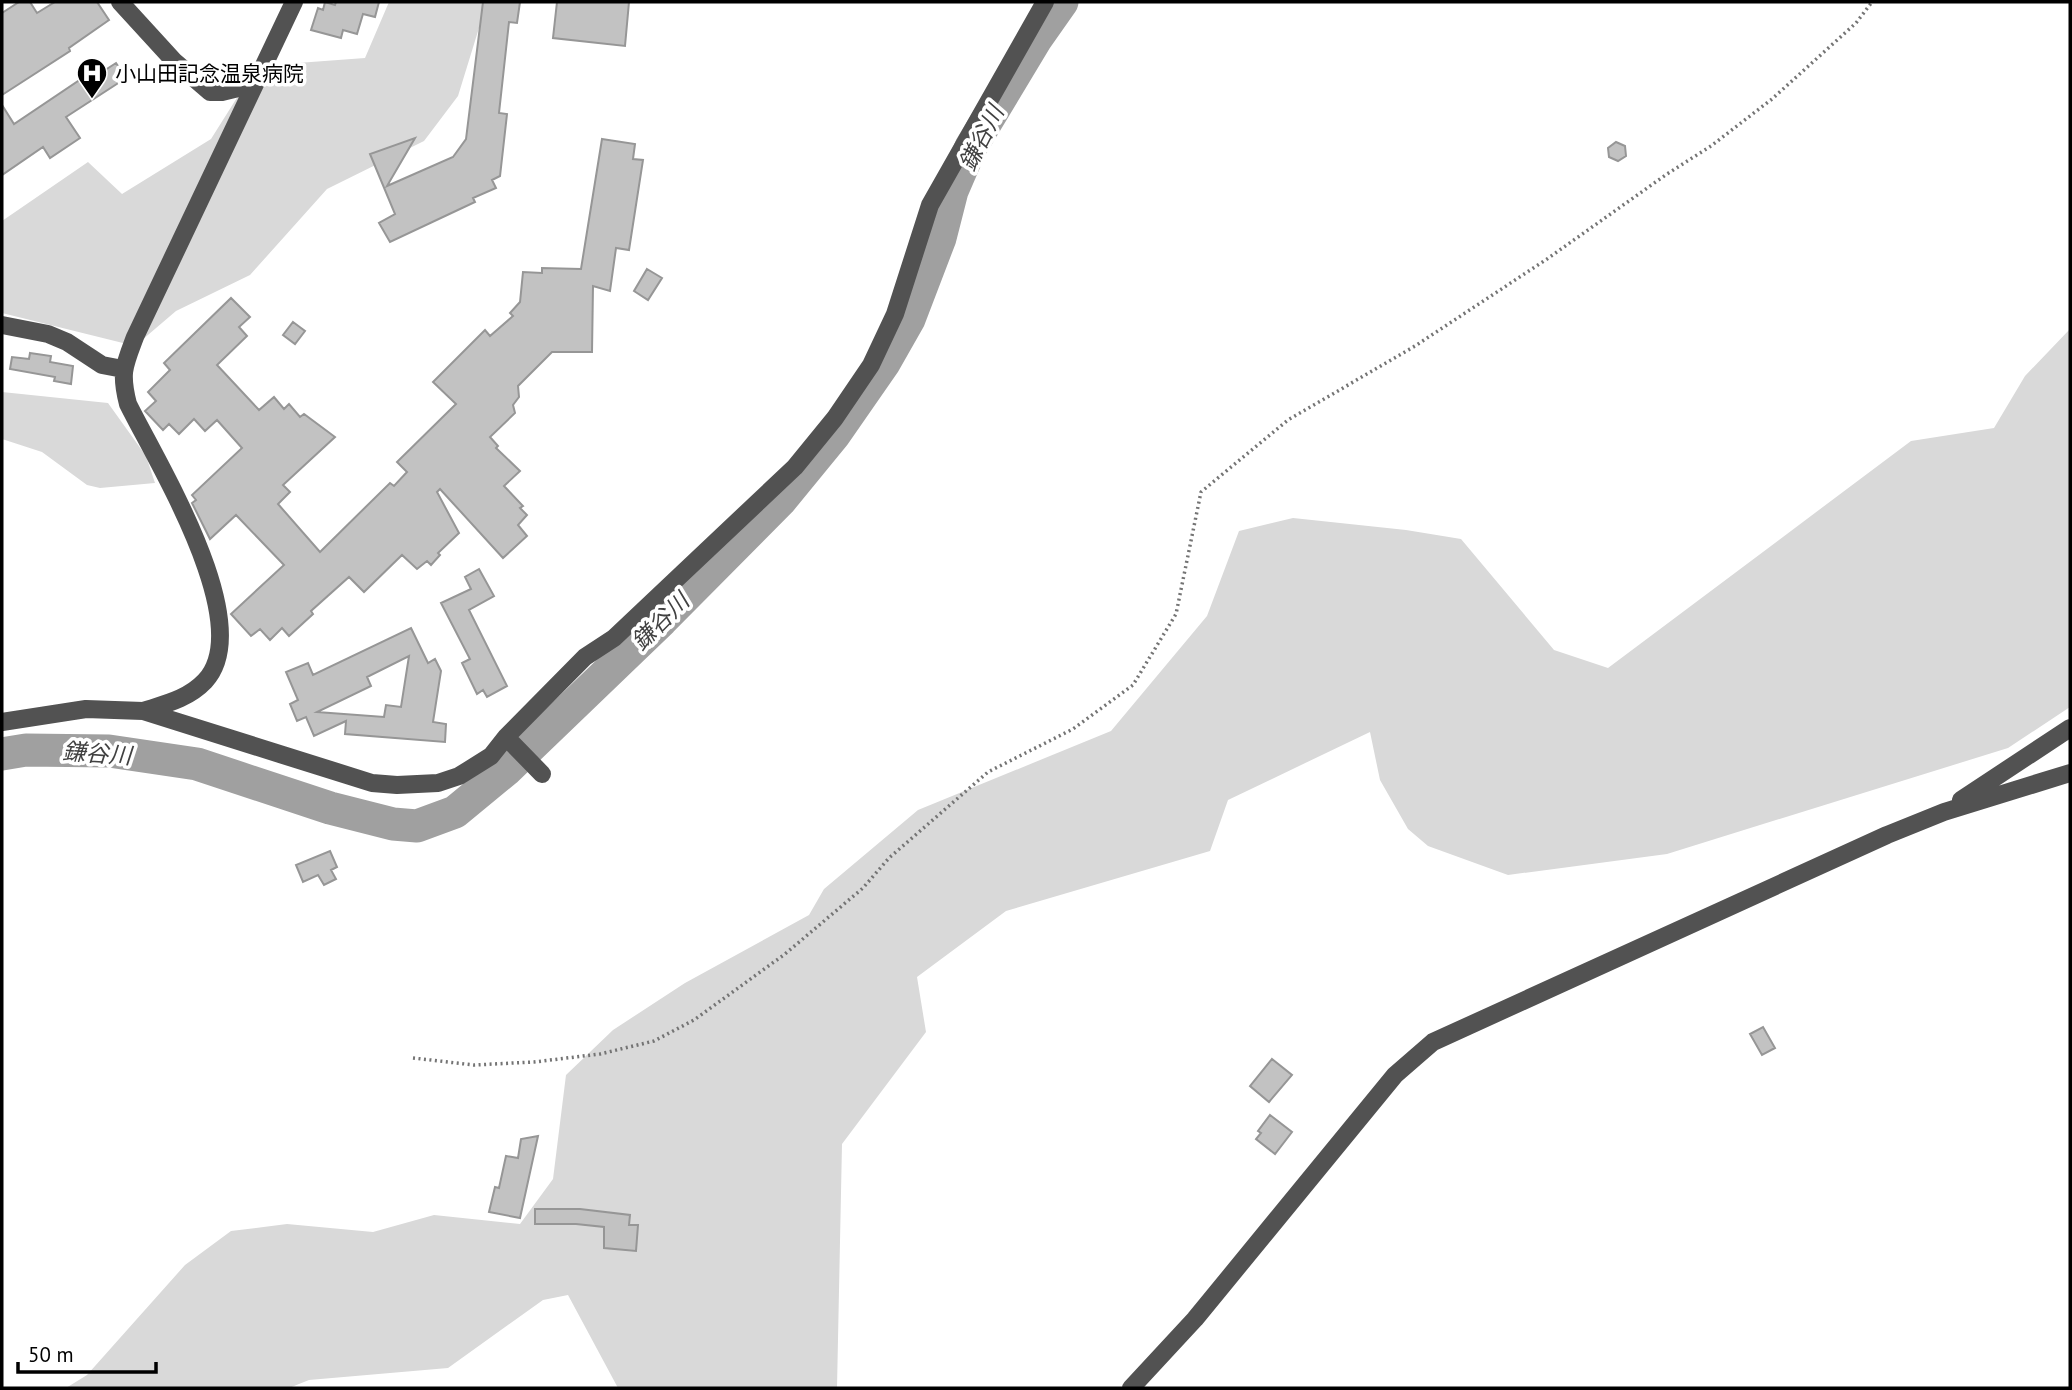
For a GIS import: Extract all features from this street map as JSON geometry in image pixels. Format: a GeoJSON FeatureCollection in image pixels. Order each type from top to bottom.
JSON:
{"type":"FeatureCollection","features":[{"type":"Feature","properties":{"kind":"street"},"geometry":{"type":"LineString","coordinates":[[120,2],[174,61],[211,92],[255,84]]}},
{"type":"Feature","properties":{"kind":"street"},"geometry":{"type":"LineString","coordinates":[[143,711],[189,695],[206,680],[216,661],[219,639],[214,590],[203,553],[128,404],[123,386],[123,369],[141,325],[293,2]]}},
{"type":"Feature","properties":{"kind":"street"},"geometry":{"type":"LineString","coordinates":[[2,722],[86,709],[143,711],[372,783],[397,785],[438,783],[459,776],[491,756],[506,737],[585,657],[614,638],[795,467],[835,418],[871,365],[895,314],[930,205],[1045,2]]}},
{"type":"Feature","properties":{"kind":"street"},"geometry":{"type":"LineString","coordinates":[[2,325],[48,334],[67,342],[102,365],[123,369]]}},
{"type":"Feature","properties":{"kind":"street"},"geometry":{"type":"LineString","coordinates":[[1944,812],[2070,728]]}},
{"type":"Feature","properties":{"kind":"street"},"geometry":{"type":"LineString","coordinates":[[506,737],[542,774]]}},
{"type":"Feature","properties":{"kind":"street"},"geometry":{"type":"LineString","coordinates":[[1131,1388],[1195,1319],[1395,1075],[1433,1042],[1944,812],[2070,773]]}},
{"type":"Feature","properties":{"kind":"path"},"geometry":{"type":"LineString","coordinates":[[414,1058],[474,1065],[534,1062],[600,1054],[654,1041],[706,1012],[785,954],[863,888],[889,858],[988,772],[1073,729],[1133,685],[1176,614],[1201,492],[1288,420],[1415,346],[1711,146],[1772,99],[1856,23],[1872,2]]}},
{"type":"Feature","properties":{"kind":"shaded area"},"geometry":{"type":"Polygon","coordinates":[[[389,2],[487,2],[458,96],[424,141],[327,189],[250,275],[176,311],[135,346],[2,313],[2,221],[88,162],[122,194],[211,139],[257,66],[365,58],[389,2]]]}},
{"type":"Feature","properties":{"kind":"shaded area"},"geometry":{"type":"Polygon","coordinates":[[[2070,329],[2070,707],[2008,748],[1667,854],[1508,875],[1428,846],[1408,829],[1380,780],[1370,732],[1228,800],[1210,851],[1006,911],[917,977],[926,1032],[842,1144],[837,1388],[618,1388],[568,1295],[543,1300],[448,1368],[309,1380],[289,1388],[66,1388],[87,1375],[185,1265],[231,1231],[287,1224],[373,1232],[434,1215],[520,1224],[553,1179],[566,1075],[613,1030],[685,983],[809,915],[824,889],[918,810],[1111,731],[1207,616],[1239,531],[1293,518],[1406,530],[1461,539],[1554,650],[1608,668],[1911,441],[1994,428],[2025,376],[2070,329]]]}},
{"type":"Feature","properties":{"kind":"shaded area"},"geometry":{"type":"Polygon","coordinates":[[[2,392],[108,403],[146,456],[155,483],[100,488],[87,485],[42,452],[2,439],[2,392]]]}},
{"type":"Feature","properties":{"kind":"building"},"geometry":{"type":"Polygon","coordinates":[[[19,2],[30,2],[37,13],[55,2],[97,2],[109,20],[69,48],[70,51],[2,95],[2,13],[19,2]]]}},
{"type":"Feature","properties":{"kind":"building"},"geometry":{"type":"Polygon","coordinates":[[[325,2],[335,5],[336,2],[379,2],[375,17],[363,14],[357,34],[343,30],[341,38],[311,30],[318,8],[323,10],[325,2]]]}},
{"type":"Feature","properties":{"kind":"building"},"geometry":{"type":"Polygon","coordinates":[[[483,2],[520,2],[517,23],[509,22],[499,113],[507,114],[500,176],[492,180],[496,188],[473,198],[475,202],[390,242],[379,223],[395,214],[370,154],[415,138],[387,186],[453,157],[466,139],[483,2]]]}},
{"type":"Feature","properties":{"kind":"building"},"geometry":{"type":"Polygon","coordinates":[[[557,2],[629,2],[625,46],[553,38],[557,2]]]}},
{"type":"Feature","properties":{"kind":"building"},"geometry":{"type":"Polygon","coordinates":[[[116,63],[126,78],[66,117],[80,138],[50,158],[43,147],[2,175],[2,105],[14,124],[99,67],[102,72],[116,63]]]}},
{"type":"Feature","properties":{"kind":"building"},"geometry":{"type":"Polygon","coordinates":[[[602,139],[635,144],[633,159],[643,160],[629,250],[616,248],[610,291],[593,286],[592,352],[552,352],[518,386],[519,397],[513,405],[515,413],[490,437],[498,446],[496,448],[520,471],[504,486],[523,506],[520,508],[527,515],[518,525],[527,536],[503,558],[440,489],[437,492],[459,533],[438,553],[440,555],[431,565],[427,561],[417,569],[402,555],[364,592],[349,577],[311,611],[313,614],[289,636],[282,628],[270,640],[260,629],[251,636],[231,614],[284,565],[236,515],[210,539],[192,503],[196,500],[192,495],[242,448],[217,420],[205,431],[194,419],[179,434],[169,424],[163,430],[145,411],[156,401],[148,392],[170,370],[164,363],[231,298],[250,317],[239,327],[247,336],[217,365],[259,410],[274,397],[284,409],[289,404],[300,417],[304,414],[335,437],[283,485],[290,492],[278,504],[320,552],[390,483],[394,486],[407,472],[397,462],[456,404],[433,382],[485,330],[490,336],[513,316],[510,313],[520,302],[523,272],[542,273],[542,268],[581,269],[602,139]]]}},
{"type":"Feature","properties":{"kind":"building"},"geometry":{"type":"Polygon","coordinates":[[[1616,142],[1625,146],[1626,156],[1618,161],[1609,157],[1608,148],[1616,142]]]}},
{"type":"Feature","properties":{"kind":"building"},"geometry":{"type":"Polygon","coordinates":[[[647,269],[662,278],[648,300],[634,291],[647,269]]]}},
{"type":"Feature","properties":{"kind":"building"},"geometry":{"type":"Polygon","coordinates":[[[293,322],[305,331],[295,344],[283,335],[293,322]]]}},
{"type":"Feature","properties":{"kind":"building"},"geometry":{"type":"Polygon","coordinates":[[[30,353],[51,356],[50,362],[73,366],[71,384],[54,381],[55,377],[10,369],[12,357],[29,359],[30,353]]]}},
{"type":"Feature","properties":{"kind":"building"},"geometry":{"type":"Polygon","coordinates":[[[479,569],[494,596],[469,610],[507,686],[487,697],[483,690],[477,694],[462,663],[470,659],[441,603],[471,589],[465,577],[479,569]]]}},
{"type":"Feature","properties":{"kind":"building"},"geometry":{"type":"Polygon","coordinates":[[[411,628],[428,663],[435,659],[441,671],[433,722],[446,724],[445,742],[345,734],[346,721],[314,736],[306,717],[297,721],[290,704],[298,700],[286,672],[308,663],[313,675],[411,628]],[[409,656],[367,677],[371,686],[317,712],[384,717],[386,705],[401,707],[409,656]]]}},
{"type":"Feature","properties":{"kind":"building"},"geometry":{"type":"Polygon","coordinates":[[[330,851],[337,867],[331,870],[336,879],[324,885],[318,875],[303,882],[296,865],[330,851]]]}},
{"type":"Feature","properties":{"kind":"building"},"geometry":{"type":"Polygon","coordinates":[[[1763,1027],[1775,1048],[1762,1055],[1750,1034],[1763,1027]]]}},
{"type":"Feature","properties":{"kind":"building"},"geometry":{"type":"Polygon","coordinates":[[[1272,1059],[1292,1075],[1269,1102],[1250,1086],[1272,1059]]]}},
{"type":"Feature","properties":{"kind":"building"},"geometry":{"type":"Polygon","coordinates":[[[1270,1115],[1292,1132],[1275,1154],[1256,1139],[1261,1133],[1258,1131],[1270,1115]]]}},
{"type":"Feature","properties":{"kind":"building"},"geometry":{"type":"Polygon","coordinates":[[[538,1136],[520,1218],[489,1212],[495,1187],[499,1188],[506,1156],[518,1158],[521,1139],[538,1136]]]}},
{"type":"Feature","properties":{"kind":"building"},"geometry":{"type":"Polygon","coordinates":[[[535,1209],[580,1209],[630,1215],[629,1225],[638,1225],[636,1251],[604,1248],[604,1227],[535,1224],[535,1209]]]}},
{"type":"Feature","properties":{"kind":"waterway","name":"鎌谷川"},"geometry":{"type":"LineString","coordinates":[[2,754],[26,750],[109,751],[197,764],[330,808],[393,824],[417,826],[455,812],[506,770],[662,620],[780,501],[834,435],[884,363],[909,319],[940,238],[952,191],[971,147],[1036,39],[1062,2]]}},
{"type":"Feature","properties":{"kind":"place","name":"小山田記念温泉病院"},"geometry":{"type":"Point","coordinates":[92,100]}}]}
